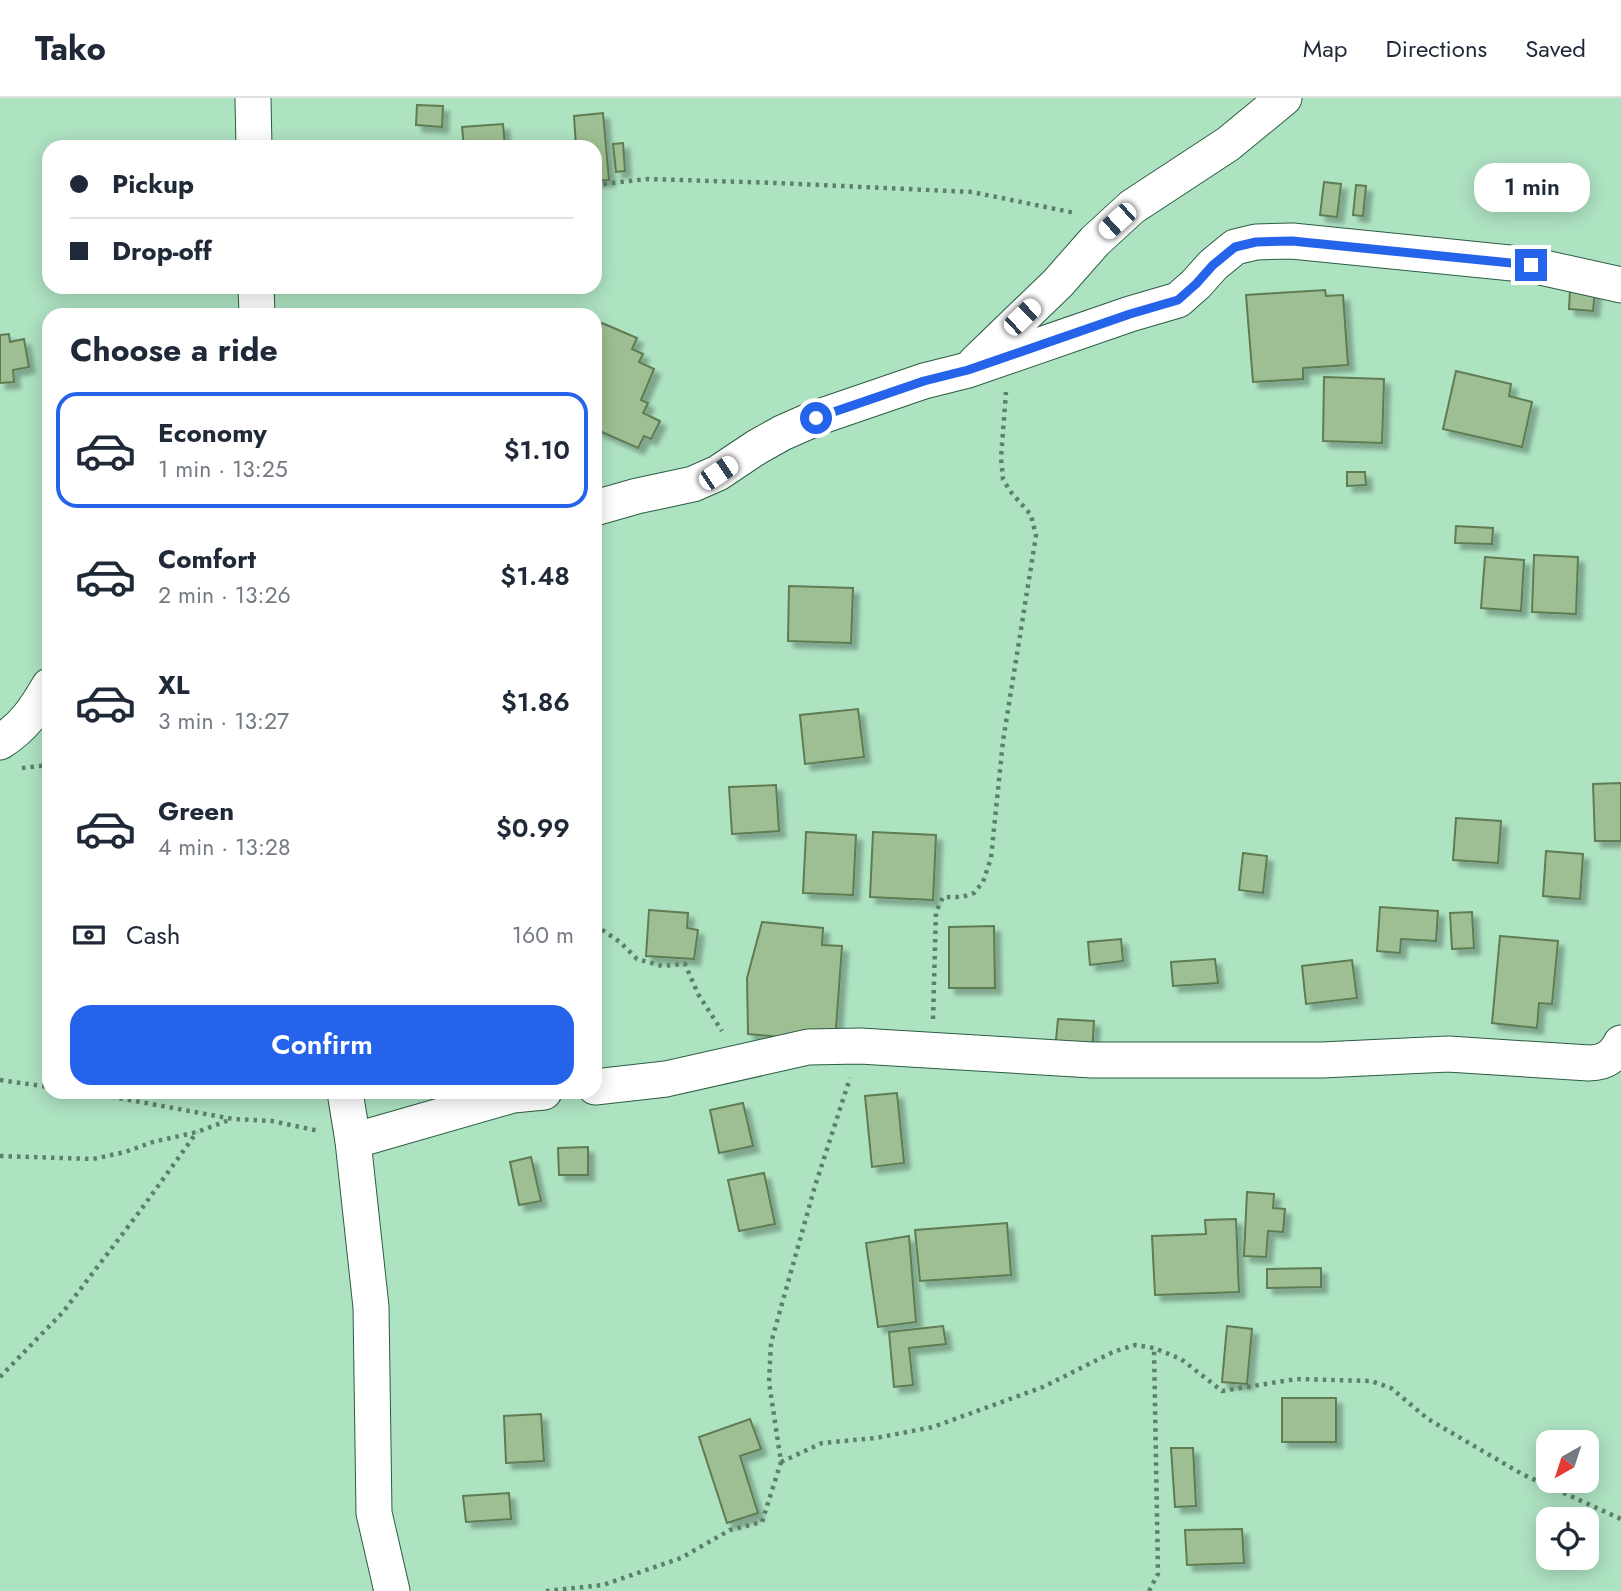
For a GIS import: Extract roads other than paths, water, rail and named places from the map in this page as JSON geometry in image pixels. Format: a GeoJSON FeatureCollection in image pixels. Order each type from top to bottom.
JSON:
{"type":"FeatureCollection","features":[{"type":"Feature","properties":{"kind":"street"},"geometry":{"type":"LineString","coordinates":[[253,98],[254,140]]}},
{"type":"Feature","properties":{"kind":"street"},"geometry":{"type":"LineString","coordinates":[[968,370],[1132,207],[1228,144],[1284,98]]}},
{"type":"Feature","properties":{"kind":"street"},"geometry":{"type":"LineString","coordinates":[[602,506],[693,484],[718,473],[782,433],[816,418],[1178,300],[1235,247],[1256,242],[1292,241],[1531,265],[1621,285]]}},
{"type":"Feature","properties":{"kind":"street"},"geometry":{"type":"LineString","coordinates":[[0,742],[15,732],[42,698]]}},
{"type":"Feature","properties":{"kind":"street"},"geometry":{"type":"LineString","coordinates":[[602,1086],[666,1080],[808,1047],[860,1046],[1092,1060],[1322,1060],[1448,1054],[1589,1063],[1605,1061],[1621,1043]]}},
{"type":"Feature","properties":{"kind":"street"},"geometry":{"type":"LineString","coordinates":[[346,1099],[372,1307],[374,1513],[392,1591]]}},
{"type":"Feature","properties":{"kind":"street"},"geometry":{"type":"LineString","coordinates":[[353,1141],[499,1099]]}}]}
